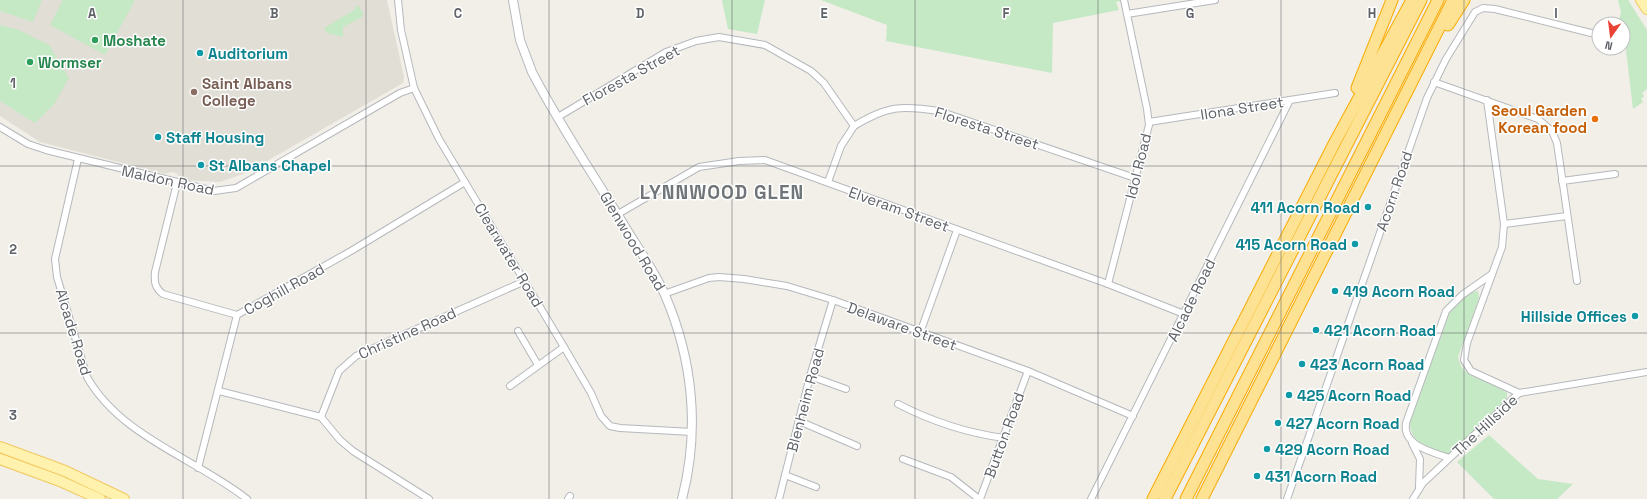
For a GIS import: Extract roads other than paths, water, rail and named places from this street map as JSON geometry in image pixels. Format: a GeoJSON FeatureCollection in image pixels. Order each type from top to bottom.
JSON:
{"type":"FeatureCollection","features":[{"type":"Feature","properties":{"kind":"highway"},"geometry":{"type":"LineString","coordinates":[[1335,142],[1392,0]]}},
{"type":"Feature","properties":{"kind":"highway"},"geometry":{"type":"LineString","coordinates":[[1153,499],[1335,142],[1412,0]]}},
{"type":"Feature","properties":{"kind":"highway"},"geometry":{"type":"LineString","coordinates":[[1166,499],[1421,0]]}},
{"type":"Feature","properties":{"kind":"highway"},"geometry":{"type":"LineString","coordinates":[[1186,499],[1438,0]]}},
{"type":"Feature","properties":{"kind":"highway"},"geometry":{"type":"LineString","coordinates":[[1407,90],[1424,69],[1464,0]]}},
{"type":"Feature","properties":{"kind":"highway"},"geometry":{"type":"LineString","coordinates":[[1202,499],[1453,1]]}},
{"type":"Feature","properties":{"kind":"main road"},"geometry":{"type":"LineString","coordinates":[[1642,0],[1647,9]]}},
{"type":"Feature","properties":{"kind":"main road"},"geometry":{"type":"LineString","coordinates":[[0,447],[65,471],[124,499]]}},
{"type":"Feature","properties":{"kind":"main road"},"geometry":{"type":"LineString","coordinates":[[0,459],[60,481],[100,499]]}},
{"type":"Feature","properties":{"kind":"street","name":"Clearwater Road"},"geometry":{"type":"LineString","coordinates":[[398,0],[401,30],[414,88],[439,139],[591,393],[601,416],[610,426],[620,428],[692,432]]}},
{"type":"Feature","properties":{"kind":"street","name":"Glenwood Road"},"geometry":{"type":"LineString","coordinates":[[512,0],[518,34],[525,55],[538,83],[618,214],[664,294],[686,360],[692,398],[690,459],[682,499]]}},
{"type":"Feature","properties":{"kind":"street","name":"Idol Road"},"geometry":{"type":"LineString","coordinates":[[1108,284],[1148,133],[1149,122],[1124,0]]}},
{"type":"Feature","properties":{"kind":"street"},"geometry":{"type":"LineString","coordinates":[[1127,14],[1215,0]]}},
{"type":"Feature","properties":{"kind":"street","name":"Acorn Road"},"geometry":{"type":"LineString","coordinates":[[1287,499],[1420,117],[1434,82],[1446,59],[1475,12],[1483,8],[1495,9],[1591,33]]}},
{"type":"Feature","properties":{"kind":"street","name":"Floresta Street"},"geometry":{"type":"LineString","coordinates":[[558,117],[666,52],[696,41],[719,37],[765,45],[811,72],[824,83],[854,126],[880,112],[897,107],[939,111],[1135,178]]}},
{"type":"Feature","properties":{"kind":"street"},"geometry":{"type":"LineString","coordinates":[[1434,82],[1538,119],[1549,126],[1557,143],[1577,281]]}},
{"type":"Feature","properties":{"kind":"street","name":"Maldon Road"},"geometry":{"type":"LineString","coordinates":[[0,127],[28,144],[78,159],[214,191],[233,189],[397,95],[414,88]]}},
{"type":"Feature","properties":{"kind":"street","name":"Ilona Street"},"geometry":{"type":"LineString","coordinates":[[1149,122],[1335,93]]}},
{"type":"Feature","properties":{"kind":"street","name":"Alcade Road"},"geometry":{"type":"LineString","coordinates":[[1091,499],[1290,100]]}},
{"type":"Feature","properties":{"kind":"street"},"geometry":{"type":"LineString","coordinates":[[1487,100],[1504,224],[1502,247],[1467,343],[1464,360],[1471,371],[1519,393]]}},
{"type":"Feature","properties":{"kind":"street"},"geometry":{"type":"LineString","coordinates":[[828,182],[841,146],[854,126]]}},
{"type":"Feature","properties":{"kind":"street","name":"Alcade Road"},"geometry":{"type":"LineString","coordinates":[[78,159],[55,259],[57,277],[87,377],[95,391],[112,409],[162,446],[247,499]]}},
{"type":"Feature","properties":{"kind":"street","name":"Elveram Street"},"geometry":{"type":"LineString","coordinates":[[618,214],[691,170],[708,164],[765,160],[1108,284],[1184,314]]}},
{"type":"Feature","properties":{"kind":"street"},"geometry":{"type":"LineString","coordinates":[[1562,181],[1615,174]]}},
{"type":"Feature","properties":{"kind":"street","name":"Coghill Road"},"geometry":{"type":"LineString","coordinates":[[198,468],[219,391],[237,315],[352,251],[465,182]]}},
{"type":"Feature","properties":{"kind":"street"},"geometry":{"type":"LineString","coordinates":[[177,183],[155,272],[155,284],[158,290],[163,294],[237,315]]}},
{"type":"Feature","properties":{"kind":"street"},"geometry":{"type":"LineString","coordinates":[[1504,224],[1567,216]]}},
{"type":"Feature","properties":{"kind":"street"},"geometry":{"type":"LineString","coordinates":[[920,333],[957,230]]}},
{"type":"Feature","properties":{"kind":"street"},"geometry":{"type":"LineString","coordinates":[[1419,487],[1420,459],[1412,441],[1407,435],[1406,423],[1444,317],[1455,301],[1492,274]]}},
{"type":"Feature","properties":{"kind":"street","name":"Delaware Street"},"geometry":{"type":"LineString","coordinates":[[664,294],[705,279],[719,277],[780,285],[833,300],[920,333],[1028,371],[1132,416]]}},
{"type":"Feature","properties":{"kind":"street","name":"Christine Road"},"geometry":{"type":"LineString","coordinates":[[320,418],[339,371],[356,356],[525,281]]}},
{"type":"Feature","properties":{"kind":"street","name":"Blenheim Road"},"geometry":{"type":"LineString","coordinates":[[779,499],[810,376],[833,300]]}},
{"type":"Feature","properties":{"kind":"street"},"geometry":{"type":"LineString","coordinates":[[518,331],[538,365]]}},
{"type":"Feature","properties":{"kind":"street"},"geometry":{"type":"LineString","coordinates":[[510,386],[564,347]]}},
{"type":"Feature","properties":{"kind":"street","name":"Button Road"},"geometry":{"type":"LineString","coordinates":[[980,499],[1028,371]]}},
{"type":"Feature","properties":{"kind":"street","name":"The Hillside"},"geometry":{"type":"LineString","coordinates":[[1413,499],[1419,487],[1519,393],[1647,372]]}},
{"type":"Feature","properties":{"kind":"street"},"geometry":{"type":"LineString","coordinates":[[810,376],[846,389]]}},
{"type":"Feature","properties":{"kind":"street"},"geometry":{"type":"LineString","coordinates":[[219,391],[320,418],[340,440],[353,451],[429,499]]}},
{"type":"Feature","properties":{"kind":"street"},"geometry":{"type":"LineString","coordinates":[[898,404],[942,424],[1004,438]]}},
{"type":"Feature","properties":{"kind":"street"},"geometry":{"type":"LineString","coordinates":[[798,421],[858,446]]}},
{"type":"Feature","properties":{"kind":"street"},"geometry":{"type":"LineString","coordinates":[[1412,441],[1449,458]]}},
{"type":"Feature","properties":{"kind":"street"},"geometry":{"type":"LineString","coordinates":[[903,459],[951,477],[980,499]]}},
{"type":"Feature","properties":{"kind":"street"},"geometry":{"type":"LineString","coordinates":[[785,475],[816,487]]}},
{"type":"Feature","properties":{"kind":"place","name":"Moshate"},"geometry":{"type":"Point","coordinates":[95,40]}},
{"type":"Feature","properties":{"kind":"place","name":"Auditorium"},"geometry":{"type":"Point","coordinates":[200,53]}},
{"type":"Feature","properties":{"kind":"place","name":"Wormser"},"geometry":{"type":"Point","coordinates":[30,62]}},
{"type":"Feature","properties":{"kind":"place","name":"Saint Albans College"},"geometry":{"type":"Point","coordinates":[194,92]}},
{"type":"Feature","properties":{"kind":"place","name":"Seoul Garden Korean food"},"geometry":{"type":"Point","coordinates":[1595,119]}},
{"type":"Feature","properties":{"kind":"place","name":"Staff Housing"},"geometry":{"type":"Point","coordinates":[158,137]}},
{"type":"Feature","properties":{"kind":"place","name":"St Albans Chapel"},"geometry":{"type":"Point","coordinates":[201,165]}},
{"type":"Feature","properties":{"kind":"place","name":"411 Acorn Road"},"geometry":{"type":"Point","coordinates":[1368,207]}},
{"type":"Feature","properties":{"kind":"place","name":"415 Acorn Road"},"geometry":{"type":"Point","coordinates":[1355,244]}},
{"type":"Feature","properties":{"kind":"place","name":"419 Acorn Road"},"geometry":{"type":"Point","coordinates":[1335,291]}},
{"type":"Feature","properties":{"kind":"place","name":"Hillside Offices"},"geometry":{"type":"Point","coordinates":[1635,316]}},
{"type":"Feature","properties":{"kind":"place","name":"421 Acorn Road"},"geometry":{"type":"Point","coordinates":[1316,330]}},
{"type":"Feature","properties":{"kind":"place","name":"423 Acorn Road"},"geometry":{"type":"Point","coordinates":[1302,364]}},
{"type":"Feature","properties":{"kind":"place","name":"425 Acorn Road"},"geometry":{"type":"Point","coordinates":[1289,395]}},
{"type":"Feature","properties":{"kind":"place","name":"427 Acorn Road"},"geometry":{"type":"Point","coordinates":[1278,423]}},
{"type":"Feature","properties":{"kind":"place","name":"429 Acorn Road"},"geometry":{"type":"Point","coordinates":[1267,449]}},
{"type":"Feature","properties":{"kind":"place","name":"431 Acorn Road"},"geometry":{"type":"Point","coordinates":[1257,476]}},
{"type":"Feature","properties":{"kind":"district","name":"LYNNWOOD GLEN"},"geometry":{"type":"Point","coordinates":[722,192]}}]}
